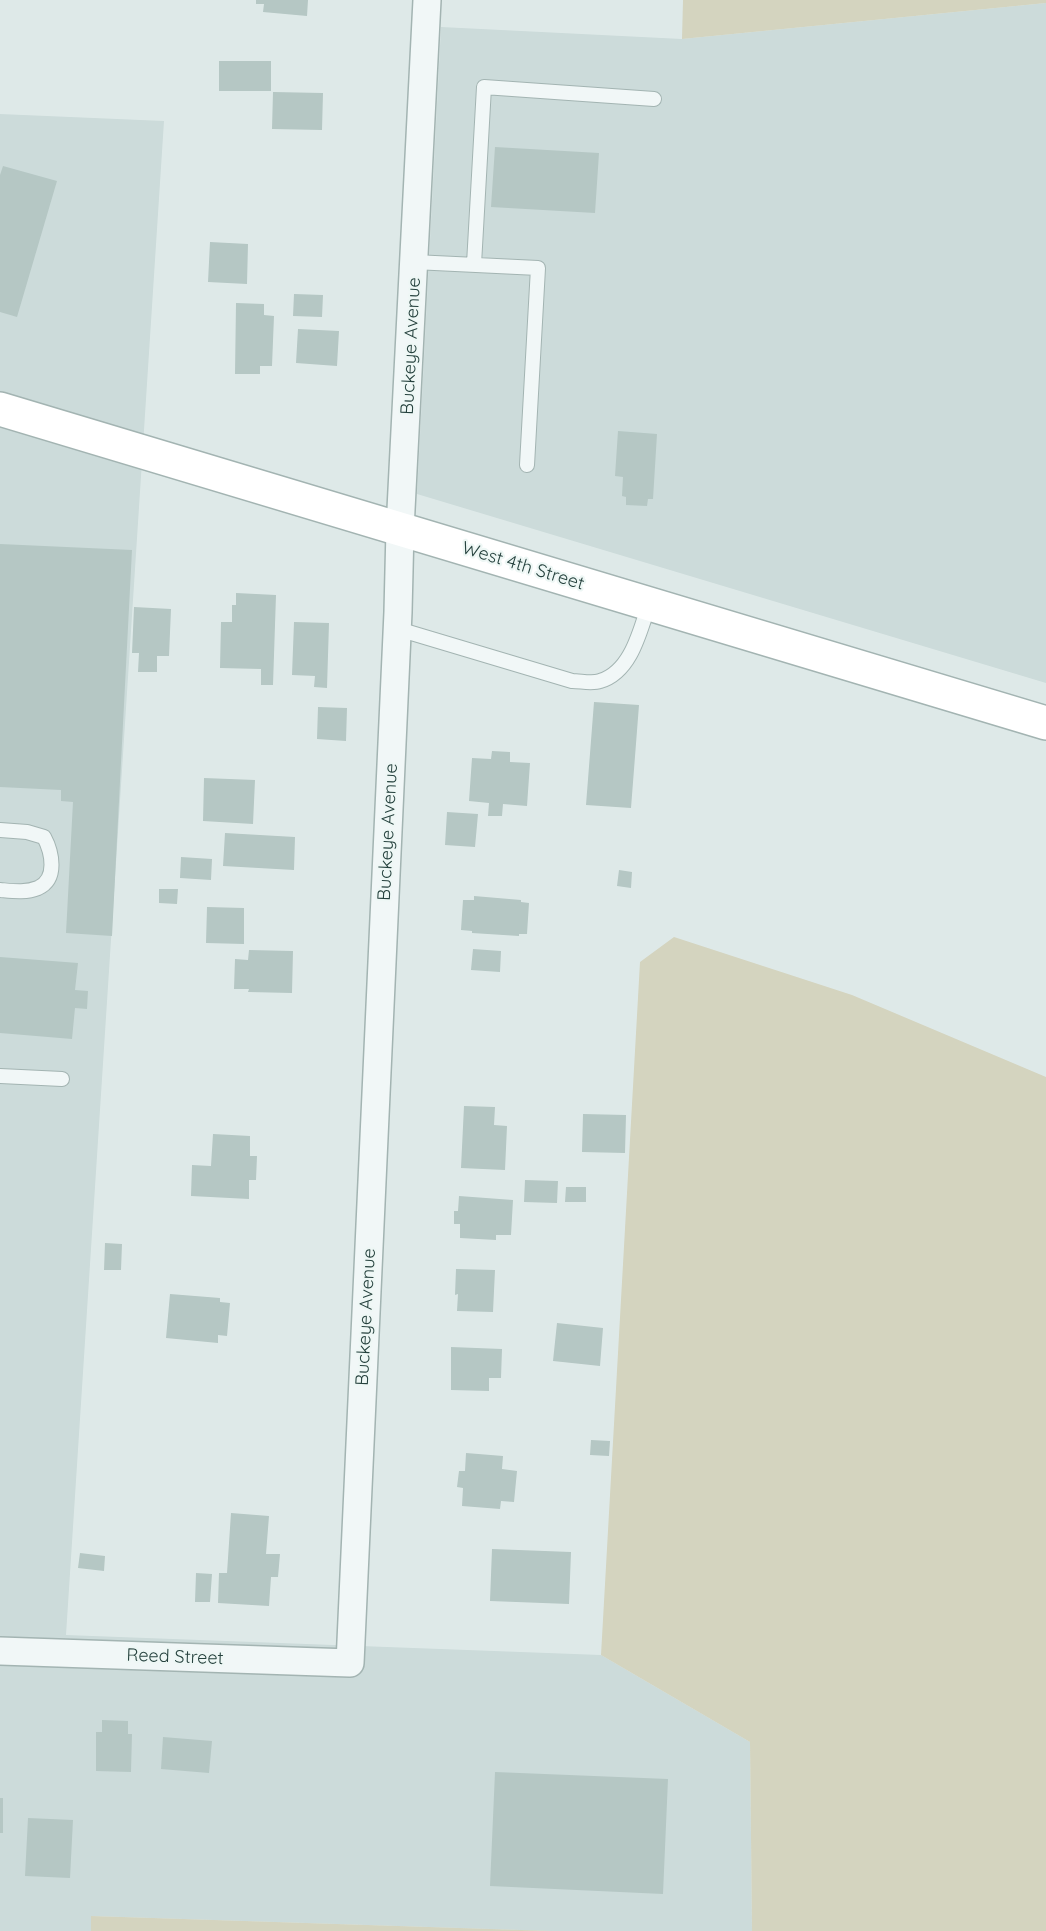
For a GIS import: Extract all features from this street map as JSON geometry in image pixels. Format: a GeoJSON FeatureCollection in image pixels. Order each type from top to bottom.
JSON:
{"type":"FeatureCollection","features":[{"type":"Feature","properties":{"kind":"main road","name":"West 4th Street"},"geometry":{"type":"LineString","coordinates":[[0,409],[1046,723]]}},
{"type":"Feature","properties":{"kind":"street","name":"Buckeye Avenue"},"geometry":{"type":"LineString","coordinates":[[350,1664],[398,629],[400,529],[426,0]]}},
{"type":"Feature","properties":{"kind":"street","name":"Reed Street"},"geometry":{"type":"LineString","coordinates":[[0,1651],[350,1664]]}},
{"type":"Feature","properties":{"kind":"lane"},"geometry":{"type":"LineString","coordinates":[[474,264],[484,87],[654,99]]}},
{"type":"Feature","properties":{"kind":"lane"},"geometry":{"type":"LineString","coordinates":[[414,262],[538,268],[527,465]]}},
{"type":"Feature","properties":{"kind":"lane"},"geometry":{"type":"LineString","coordinates":[[398,629],[572,681],[598,682],[615,675],[633,650],[649,604]]}},
{"type":"Feature","properties":{"kind":"lane"},"geometry":{"type":"LineString","coordinates":[[0,830],[27,832],[44,837],[53,863],[49,878],[39,888],[22,891],[0,890]]}},
{"type":"Feature","properties":{"kind":"lane"},"geometry":{"type":"LineString","coordinates":[[0,1076],[62,1079]]}},
{"type":"Feature","properties":{"kind":"shaded area"},"geometry":{"type":"Polygon","coordinates":[[[1046,3],[1046,683],[417,494],[441,27],[682,39],[1046,3]]]}},
{"type":"Feature","properties":{"kind":"shaded area"},"geometry":{"type":"Polygon","coordinates":[[[0,114],[164,121],[66,1635],[601,1655],[750,1742],[752,1931],[552,1931],[91,1916],[91,1931],[0,1931],[0,114]]]}},
{"type":"Feature","properties":{"kind":"green space"},"geometry":{"type":"Polygon","coordinates":[[[683,0],[1046,0],[1046,3],[682,39],[683,0]]]}},
{"type":"Feature","properties":{"kind":"green space"},"geometry":{"type":"Polygon","coordinates":[[[674,937],[852,995],[1046,1077],[1046,1931],[752,1931],[750,1742],[601,1655],[640,962],[674,937]]]}},
{"type":"Feature","properties":{"kind":"green space"},"geometry":{"type":"Polygon","coordinates":[[[91,1916],[552,1931],[91,1931],[91,1916]]]}},
{"type":"Feature","properties":{"kind":"building"},"geometry":{"type":"Polygon","coordinates":[[[256,0],[308,0],[307,16],[263,12],[264,4],[256,4],[256,0]]]}},
{"type":"Feature","properties":{"kind":"building"},"geometry":{"type":"Polygon","coordinates":[[[219,61],[271,61],[271,91],[219,91],[219,61]]]}},
{"type":"Feature","properties":{"kind":"building"},"geometry":{"type":"Polygon","coordinates":[[[273,92],[323,93],[322,130],[272,129],[273,92]]]}},
{"type":"Feature","properties":{"kind":"building"},"geometry":{"type":"Polygon","coordinates":[[[495,147],[599,153],[595,213],[491,207],[495,147]]]}},
{"type":"Feature","properties":{"kind":"building"},"geometry":{"type":"Polygon","coordinates":[[[3,166],[57,181],[17,317],[0,312],[0,175],[3,166]]]}},
{"type":"Feature","properties":{"kind":"building"},"geometry":{"type":"Polygon","coordinates":[[[210,242],[248,244],[247,284],[208,282],[210,242]]]}},
{"type":"Feature","properties":{"kind":"building"},"geometry":{"type":"Polygon","coordinates":[[[294,294],[323,295],[322,317],[293,316],[294,294]]]}},
{"type":"Feature","properties":{"kind":"building"},"geometry":{"type":"Polygon","coordinates":[[[236,303],[264,304],[264,315],[274,316],[272,366],[260,366],[260,374],[235,374],[236,303]]]}},
{"type":"Feature","properties":{"kind":"building"},"geometry":{"type":"Polygon","coordinates":[[[298,329],[339,331],[337,366],[296,363],[298,329]]]}},
{"type":"Feature","properties":{"kind":"building"},"geometry":{"type":"Polygon","coordinates":[[[618,431],[657,434],[653,499],[648,499],[647,506],[626,505],[626,497],[622,496],[623,477],[615,476],[618,431]]]}},
{"type":"Feature","properties":{"kind":"building"},"geometry":{"type":"Polygon","coordinates":[[[0,544],[132,550],[112,936],[66,933],[73,802],[61,801],[61,790],[0,787],[0,544]]]}},
{"type":"Feature","properties":{"kind":"building"},"geometry":{"type":"Polygon","coordinates":[[[236,593],[276,595],[273,685],[261,685],[261,669],[220,668],[221,622],[232,622],[232,605],[236,605],[236,593]]]}},
{"type":"Feature","properties":{"kind":"building"},"geometry":{"type":"Polygon","coordinates":[[[134,607],[171,609],[169,656],[157,656],[157,672],[138,672],[139,653],[132,653],[134,607]]]}},
{"type":"Feature","properties":{"kind":"building"},"geometry":{"type":"Polygon","coordinates":[[[294,622],[329,623],[327,688],[314,687],[315,676],[292,675],[294,622]]]}},
{"type":"Feature","properties":{"kind":"building"},"geometry":{"type":"Polygon","coordinates":[[[594,702],[639,705],[631,808],[586,805],[594,702]]]}},
{"type":"Feature","properties":{"kind":"building"},"geometry":{"type":"Polygon","coordinates":[[[318,707],[347,708],[346,741],[317,739],[318,707]]]}},
{"type":"Feature","properties":{"kind":"building"},"geometry":{"type":"Polygon","coordinates":[[[492,751],[510,752],[510,762],[530,763],[527,806],[503,804],[502,816],[488,816],[489,803],[469,801],[472,758],[491,759],[492,751]]]}},
{"type":"Feature","properties":{"kind":"building"},"geometry":{"type":"Polygon","coordinates":[[[204,778],[255,780],[253,824],[203,821],[204,778]]]}},
{"type":"Feature","properties":{"kind":"building"},"geometry":{"type":"Polygon","coordinates":[[[447,812],[478,814],[475,847],[445,845],[447,812]]]}},
{"type":"Feature","properties":{"kind":"building"},"geometry":{"type":"Polygon","coordinates":[[[225,833],[295,837],[294,870],[223,866],[225,833]]]}},
{"type":"Feature","properties":{"kind":"building"},"geometry":{"type":"Polygon","coordinates":[[[181,857],[212,859],[211,880],[180,878],[181,857]]]}},
{"type":"Feature","properties":{"kind":"building"},"geometry":{"type":"Polygon","coordinates":[[[619,870],[632,872],[631,888],[617,886],[619,870]]]}},
{"type":"Feature","properties":{"kind":"building"},"geometry":{"type":"Polygon","coordinates":[[[159,889],[178,889],[177,904],[159,903],[159,889]]]}},
{"type":"Feature","properties":{"kind":"building"},"geometry":{"type":"Polygon","coordinates":[[[474,896],[521,900],[521,902],[529,903],[527,934],[519,934],[519,936],[472,933],[472,931],[461,930],[463,900],[474,900],[474,896]]]}},
{"type":"Feature","properties":{"kind":"building"},"geometry":{"type":"Polygon","coordinates":[[[207,907],[244,908],[244,944],[206,943],[207,907]]]}},
{"type":"Feature","properties":{"kind":"building"},"geometry":{"type":"Polygon","coordinates":[[[473,949],[501,951],[500,972],[471,970],[473,949]]]}},
{"type":"Feature","properties":{"kind":"building"},"geometry":{"type":"Polygon","coordinates":[[[249,950],[293,951],[292,993],[248,992],[249,989],[234,989],[235,959],[248,960],[249,950]]]}},
{"type":"Feature","properties":{"kind":"building"},"geometry":{"type":"Polygon","coordinates":[[[0,957],[78,963],[75,990],[88,991],[87,1009],[75,1008],[72,1039],[0,1033],[0,957]]]}},
{"type":"Feature","properties":{"kind":"building"},"geometry":{"type":"Polygon","coordinates":[[[464,1106],[495,1107],[494,1125],[507,1126],[505,1170],[461,1168],[464,1106]]]}},
{"type":"Feature","properties":{"kind":"building"},"geometry":{"type":"Polygon","coordinates":[[[583,1114],[626,1115],[625,1153],[582,1152],[583,1114]]]}},
{"type":"Feature","properties":{"kind":"building"},"geometry":{"type":"Polygon","coordinates":[[[213,1134],[250,1136],[250,1156],[257,1156],[256,1180],[249,1180],[249,1199],[191,1196],[192,1165],[211,1166],[213,1134]]]}},
{"type":"Feature","properties":{"kind":"building"},"geometry":{"type":"Polygon","coordinates":[[[525,1180],[558,1181],[557,1203],[524,1202],[525,1180]]]}},
{"type":"Feature","properties":{"kind":"building"},"geometry":{"type":"Polygon","coordinates":[[[566,1187],[586,1187],[586,1202],[565,1202],[566,1187]]]}},
{"type":"Feature","properties":{"kind":"building"},"geometry":{"type":"Polygon","coordinates":[[[459,1196],[513,1200],[511,1235],[496,1235],[496,1240],[460,1238],[460,1224],[454,1224],[454,1211],[458,1211],[459,1196]]]}},
{"type":"Feature","properties":{"kind":"building"},"geometry":{"type":"Polygon","coordinates":[[[105,1243],[122,1244],[121,1270],[104,1270],[105,1243]]]}},
{"type":"Feature","properties":{"kind":"building"},"geometry":{"type":"Polygon","coordinates":[[[456,1269],[495,1270],[493,1312],[457,1311],[456,1269]]]}},
{"type":"Feature","properties":{"kind":"building"},"geometry":{"type":"Polygon","coordinates":[[[170,1294],[220,1298],[220,1302],[230,1303],[227,1336],[218,1335],[218,1343],[166,1338],[170,1294]]]}},
{"type":"Feature","properties":{"kind":"building"},"geometry":{"type":"Polygon","coordinates":[[[557,1323],[603,1328],[600,1366],[553,1361],[557,1323]]]}},
{"type":"Feature","properties":{"kind":"building"},"geometry":{"type":"Polygon","coordinates":[[[451,1347],[502,1349],[501,1378],[489,1378],[489,1391],[451,1390],[451,1347]]]}},
{"type":"Feature","properties":{"kind":"building"},"geometry":{"type":"Polygon","coordinates":[[[591,1440],[610,1441],[609,1456],[590,1455],[591,1440]]]}},
{"type":"Feature","properties":{"kind":"building"},"geometry":{"type":"Polygon","coordinates":[[[466,1453],[503,1456],[502,1469],[517,1471],[514,1502],[501,1501],[500,1509],[462,1506],[463,1488],[457,1487],[459,1471],[465,1471],[466,1453]]]}},
{"type":"Feature","properties":{"kind":"building"},"geometry":{"type":"Polygon","coordinates":[[[231,1513],[269,1516],[266,1554],[280,1554],[278,1577],[271,1577],[269,1606],[218,1603],[219,1573],[227,1573],[231,1513]]]}},
{"type":"Feature","properties":{"kind":"building"},"geometry":{"type":"Polygon","coordinates":[[[492,1549],[571,1552],[569,1604],[490,1601],[492,1549]]]}},
{"type":"Feature","properties":{"kind":"building"},"geometry":{"type":"Polygon","coordinates":[[[80,1553],[105,1556],[104,1571],[78,1568],[80,1553]]]}},
{"type":"Feature","properties":{"kind":"building"},"geometry":{"type":"Polygon","coordinates":[[[196,1573],[212,1574],[210,1602],[195,1602],[196,1573]]]}},
{"type":"Feature","properties":{"kind":"building"},"geometry":{"type":"Polygon","coordinates":[[[102,1720],[128,1721],[128,1734],[132,1734],[131,1772],[96,1771],[96,1732],[102,1732],[102,1720]]]}},
{"type":"Feature","properties":{"kind":"building"},"geometry":{"type":"Polygon","coordinates":[[[163,1737],[212,1741],[209,1773],[161,1769],[163,1737]]]}},
{"type":"Feature","properties":{"kind":"building"},"geometry":{"type":"Polygon","coordinates":[[[495,1772],[668,1779],[663,1894],[490,1886],[495,1772]]]}},
{"type":"Feature","properties":{"kind":"building"},"geometry":{"type":"Polygon","coordinates":[[[0,1798],[3,1798],[3,1833],[0,1833],[0,1798]]]}},
{"type":"Feature","properties":{"kind":"building"},"geometry":{"type":"Polygon","coordinates":[[[28,1818],[73,1820],[70,1878],[25,1876],[28,1818]]]}}]}
